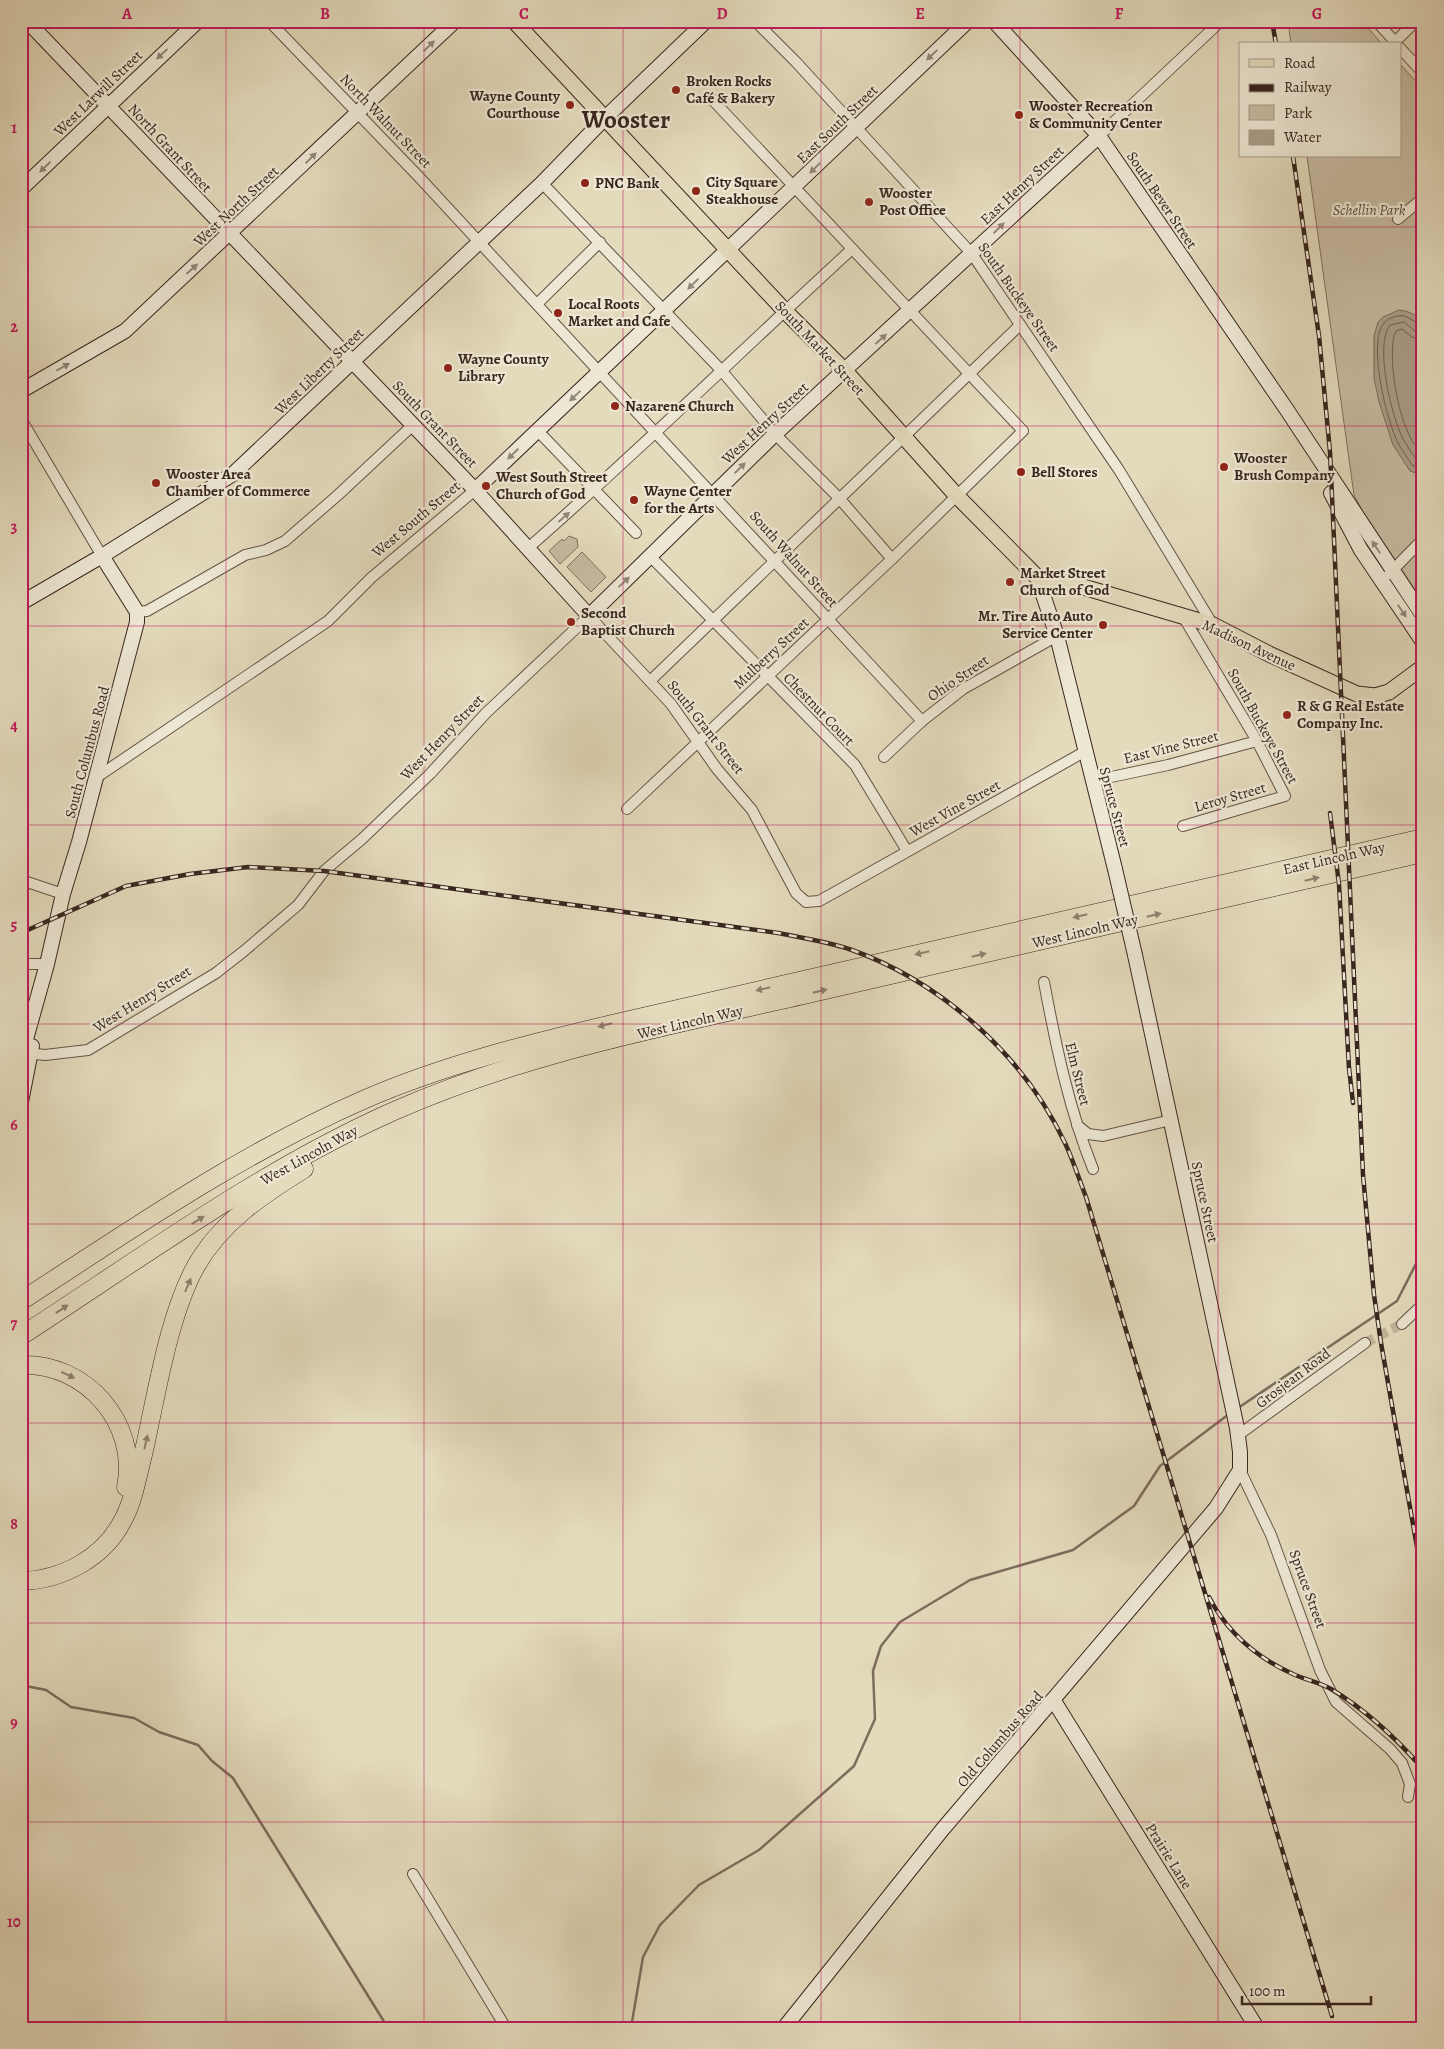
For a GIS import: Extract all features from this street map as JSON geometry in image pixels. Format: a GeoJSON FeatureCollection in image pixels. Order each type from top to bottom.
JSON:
{"type":"FeatureCollection","features":[{"type":"Feature","properties":{"kind":"highway"},"geometry":{"type":"LineString","coordinates":[[1245,878],[1328,852],[1423,830]]}},
{"type":"Feature","properties":{"kind":"highway","name":"East Lincoln Way"},"geometry":{"type":"LineString","coordinates":[[1245,878],[1423,838]]}},
{"type":"Feature","properties":{"kind":"highway","name":"West Lincoln Way"},"geometry":{"type":"LineString","coordinates":[[21,1336],[177,1233],[290,1164],[329,1142],[433,1095],[552,1056],[627,1036],[1420,854]]}},
{"type":"Feature","properties":{"kind":"highway","name":"West Lincoln Way"},"geometry":{"type":"LineString","coordinates":[[21,1301],[143,1222],[258,1152],[315,1122],[387,1090],[478,1058],[622,1021],[1245,878]]}},
{"type":"Feature","properties":{"kind":"highway"},"geometry":{"type":"LineString","coordinates":[[21,1582],[54,1576],[82,1564],[113,1536],[123,1521],[134,1490],[180,1303],[196,1266],[221,1231],[234,1218],[269,1191],[310,1165],[405,1115],[461,1090],[552,1056]]}},
{"type":"Feature","properties":{"kind":"highway"},"geometry":{"type":"LineString","coordinates":[[21,1293],[108,1237],[143,1222]]}},
{"type":"Feature","properties":{"kind":"highway"},"geometry":{"type":"LineString","coordinates":[[21,1365],[40,1365],[57,1369],[85,1383],[96,1393],[107,1406],[121,1431],[128,1465],[127,1481],[119,1508],[112,1522],[96,1542],[68,1562],[40,1571],[21,1573]]}},
{"type":"Feature","properties":{"kind":"main road","name":"North Grant Street"},"geometry":{"type":"LineString","coordinates":[[27,21],[352,361]]}},
{"type":"Feature","properties":{"kind":"main road","name":"West Larwill Street"},"geometry":{"type":"LineString","coordinates":[[21,188],[198,21]]}},
{"type":"Feature","properties":{"kind":"main road","name":"West North Street"},"geometry":{"type":"LineString","coordinates":[[21,391],[125,331],[231,234],[455,21]]}},
{"type":"Feature","properties":{"kind":"main road","name":"South Market Street"},"geometry":{"type":"LineString","coordinates":[[514,21],[785,311],[845,372],[903,439],[1037,577]]}},
{"type":"Feature","properties":{"kind":"main road","name":"West Liberty Street"},"geometry":{"type":"LineString","coordinates":[[21,602],[102,556],[233,474],[542,183],[604,118],[706,21]]}},
{"type":"Feature","properties":{"kind":"main road","name":"East South Street"},"geometry":{"type":"LineString","coordinates":[[728,250],[968,21]]}},
{"type":"Feature","properties":{"kind":"main road","name":"South Bever Street"},"geometry":{"type":"LineString","coordinates":[[994,21],[1099,136],[1288,410],[1361,550],[1423,616]]}},
{"type":"Feature","properties":{"kind":"main road","name":"East Henry Street"},"geometry":{"type":"LineString","coordinates":[[845,372],[1099,136]]}},
{"type":"Feature","properties":{"kind":"main road","name":"West South Street"},"geometry":{"type":"LineString","coordinates":[[475,490],[728,250]]}},
{"type":"Feature","properties":{"kind":"main road","name":"South Grant Street"},"geometry":{"type":"LineString","coordinates":[[352,361],[475,490],[589,616]]}},
{"type":"Feature","properties":{"kind":"main road","name":"West Henry Street"},"geometry":{"type":"LineString","coordinates":[[589,616],[775,434],[845,372]]}},
{"type":"Feature","properties":{"kind":"main road"},"geometry":{"type":"LineString","coordinates":[[102,556],[137,612]]}},
{"type":"Feature","properties":{"kind":"main road","name":"South Bever Street"},"geometry":{"type":"LineString","coordinates":[[1387,576],[1423,642]]}},
{"type":"Feature","properties":{"kind":"main road","name":"Madison Avenue"},"geometry":{"type":"LineString","coordinates":[[1037,577],[1073,584],[1213,625],[1269,654],[1357,694],[1375,696],[1389,692],[1423,667]]}},
{"type":"Feature","properties":{"kind":"main road","name":"Spruce Street"},"geometry":{"type":"LineString","coordinates":[[1037,577],[1057,636],[1135,955],[1227,1380],[1240,1452],[1240,1470]]}},
{"type":"Feature","properties":{"kind":"main road","name":"South Columbus Road"},"geometry":{"type":"LineString","coordinates":[[21,1102],[25,1055],[63,894],[136,632],[137,612]]}},
{"type":"Feature","properties":{"kind":"main road","name":"Old Columbus Road"},"geometry":{"type":"LineString","coordinates":[[784,2028],[942,1830],[1054,1701],[1216,1508],[1240,1470]]}},
{"type":"Feature","properties":{"kind":"main road","name":"Prairie Lane"},"geometry":{"type":"LineString","coordinates":[[1054,1701],[1257,2028]]}},
{"type":"Feature","properties":{"kind":"street","name":"North Walnut Street"},"geometry":{"type":"LineString","coordinates":[[269,21],[419,177],[478,243]]}},
{"type":"Feature","properties":{"kind":"street","name":"South Buckeye Street"},"geometry":{"type":"LineString","coordinates":[[755,21],[856,127],[972,254],[1119,470],[1213,625]]}},
{"type":"Feature","properties":{"kind":"street","name":"East Henry Street"},"geometry":{"type":"LineString","coordinates":[[1099,136],[1221,21]]}},
{"type":"Feature","properties":{"kind":"street"},"geometry":{"type":"LineString","coordinates":[[1376,21],[1395,42]]}},
{"type":"Feature","properties":{"kind":"street"},"geometry":{"type":"LineString","coordinates":[[1399,42],[1416,21]]}},
{"type":"Feature","properties":{"kind":"street"},"geometry":{"type":"LineString","coordinates":[[1402,50],[1423,73]]}},
{"type":"Feature","properties":{"kind":"street"},"geometry":{"type":"LineString","coordinates":[[709,96],[796,187],[910,312],[970,373]]}},
{"type":"Feature","properties":{"kind":"street"},"geometry":{"type":"LineString","coordinates":[[542,183],[721,370],[775,434],[838,498],[892,559]]}},
{"type":"Feature","properties":{"kind":"street"},"geometry":{"type":"LineString","coordinates":[[1398,219],[1423,198]]}},
{"type":"Feature","properties":{"kind":"street"},"geometry":{"type":"LineString","coordinates":[[537,304],[600,242]]}},
{"type":"Feature","properties":{"kind":"street","name":"South Walnut Street"},"geometry":{"type":"LineString","coordinates":[[478,243],[775,560],[922,721]]}},
{"type":"Feature","properties":{"kind":"street"},"geometry":{"type":"LineString","coordinates":[[527,549],[656,434],[721,370],[852,249]]}},
{"type":"Feature","properties":{"kind":"street"},"geometry":{"type":"LineString","coordinates":[[650,681],[838,498],[903,439],[1020,325]]}},
{"type":"Feature","properties":{"kind":"street","name":"Mulberry Street"},"geometry":{"type":"LineString","coordinates":[[627,809],[892,559],[1023,431],[970,373]]}},
{"type":"Feature","properties":{"kind":"street"},"geometry":{"type":"LineString","coordinates":[[21,419],[102,556]]}},
{"type":"Feature","properties":{"kind":"street"},"geometry":{"type":"LineString","coordinates":[[137,612],[147,611],[245,555],[266,550],[285,541],[338,495],[413,425]]}},
{"type":"Feature","properties":{"kind":"street"},"geometry":{"type":"LineString","coordinates":[[537,430],[636,533]]}},
{"type":"Feature","properties":{"kind":"street","name":"West South Street"},"geometry":{"type":"LineString","coordinates":[[96,777],[328,621],[371,578],[475,490]]}},
{"type":"Feature","properties":{"kind":"street"},"geometry":{"type":"LineString","coordinates":[[1387,576],[1423,539]]}},
{"type":"Feature","properties":{"kind":"street","name":"Chestnut Court"},"geometry":{"type":"LineString","coordinates":[[651,557],[855,766],[907,851]]}},
{"type":"Feature","properties":{"kind":"street","name":"South Grant Street"},"geometry":{"type":"LineString","coordinates":[[589,616],[671,704],[717,769],[752,810],[796,893],[806,902],[819,901],[839,890]]}},
{"type":"Feature","properties":{"kind":"street","name":"West Henry Street"},"geometry":{"type":"LineString","coordinates":[[25,1055],[45,1055],[88,1050],[230,962],[298,905],[324,871],[362,839],[430,774],[486,713],[589,616]]}},
{"type":"Feature","properties":{"kind":"street","name":"South Buckeye Street"},"geometry":{"type":"LineString","coordinates":[[1184,618],[1257,741],[1285,796]]}},
{"type":"Feature","properties":{"kind":"street","name":"Ohio Street"},"geometry":{"type":"LineString","coordinates":[[884,757],[922,721],[963,689],[1057,636]]}},
{"type":"Feature","properties":{"kind":"street","name":"East Vine Street"},"geometry":{"type":"LineString","coordinates":[[1092,781],[1257,741]]}},
{"type":"Feature","properties":{"kind":"street","name":"West Vine Street"},"geometry":{"type":"LineString","coordinates":[[839,890],[1084,752]]}},
{"type":"Feature","properties":{"kind":"street","name":"Leroy Street"},"geometry":{"type":"LineString","coordinates":[[1184,826],[1285,796]]}},
{"type":"Feature","properties":{"kind":"street"},"geometry":{"type":"LineString","coordinates":[[21,880],[63,894]]}},
{"type":"Feature","properties":{"kind":"street"},"geometry":{"type":"LineString","coordinates":[[21,964],[47,964]]}},
{"type":"Feature","properties":{"kind":"street","name":"Elm Street"},"geometry":{"type":"LineString","coordinates":[[1044,982],[1053,1034],[1076,1124],[1094,1169]]}},
{"type":"Feature","properties":{"kind":"street"},"geometry":{"type":"LineString","coordinates":[[1076,1124],[1088,1134],[1103,1136],[1171,1120]]}},
{"type":"Feature","properties":{"kind":"street"},"geometry":{"type":"LineString","coordinates":[[1402,1324],[1423,1304]]}},
{"type":"Feature","properties":{"kind":"street","name":"Grosjean Road"},"geometry":{"type":"LineString","coordinates":[[1237,1432],[1365,1343]]}},
{"type":"Feature","properties":{"kind":"street","name":"Spruce Street"},"geometry":{"type":"LineString","coordinates":[[1240,1470],[1271,1535],[1320,1670],[1336,1702],[1390,1749],[1402,1763],[1410,1784],[1408,1797]]}},
{"type":"Feature","properties":{"kind":"street"},"geometry":{"type":"LineString","coordinates":[[413,1874],[506,2028]]}},
{"type":"Feature","properties":{"kind":"green space"},"geometry":{"type":"Polygon","coordinates":[[[1288,21],[1362,21],[1380,42],[1291,42],[1288,21]]]}},
{"type":"Feature","properties":{"kind":"green space","name":"Schellin Park"},"geometry":{"type":"Polygon","coordinates":[[[1402,66],[1423,89],[1423,597],[1394,571],[1354,495],[1307,158],[1402,158],[1402,66]]]}},
{"type":"Feature","properties":{"kind":"green space"},"geometry":{"type":"Polygon","coordinates":[[[569,536],[577,539],[578,547],[560,564],[549,551],[562,539],[564,541],[569,536]]]}},
{"type":"Feature","properties":{"kind":"green space"},"geometry":{"type":"Polygon","coordinates":[[[582,552],[606,577],[591,592],[567,567],[582,552]]]}},
{"type":"Feature","properties":{"kind":"water"},"geometry":{"type":"Polygon","coordinates":[[[1399,310],[1413,314],[1423,325],[1423,470],[1416,473],[1410,471],[1393,445],[1379,402],[1374,378],[1374,336],[1378,322],[1383,317],[1399,310]]]}},
{"type":"Feature","properties":{"kind":"waterway"},"geometry":{"type":"LineString","coordinates":[[1238,1408],[1397,1301],[1423,1250]]}},
{"type":"Feature","properties":{"kind":"waterway"},"geometry":{"type":"LineString","coordinates":[[631,2028],[643,1957],[660,1925],[699,1885],[759,1850],[854,1766],[875,1719],[873,1671],[881,1646],[900,1622],[970,1580],[1073,1550],[1134,1506],[1160,1466],[1229,1414]]}},
{"type":"Feature","properties":{"kind":"waterway"},"geometry":{"type":"LineString","coordinates":[[21,1685],[46,1690],[71,1707],[134,1718],[159,1732],[198,1745],[212,1761],[233,1778],[388,2028]]}},
{"type":"Feature","properties":{"kind":"tunnel"},"geometry":{"type":"LineString","coordinates":[[1365,1343],[1402,1324]]}},
{"type":"Feature","properties":{"kind":"railway"},"geometry":{"type":"LineString","coordinates":[[1272,21],[1276,42]]}},
{"type":"Feature","properties":{"kind":"railway"},"geometry":{"type":"LineString","coordinates":[[1293,158],[1319,336],[1330,452],[1363,1175],[1374,1295],[1381,1343],[1423,1581]]}},
{"type":"Feature","properties":{"kind":"railway"},"geometry":{"type":"LineString","coordinates":[[1330,813],[1339,884],[1349,1068],[1353,1103]]}},
{"type":"Feature","properties":{"kind":"railway"},"geometry":{"type":"LineString","coordinates":[[21,933],[126,886],[190,874],[248,867],[324,871],[778,933],[825,942],[852,950],[886,964],[918,982],[949,1003],[977,1026],[1004,1052],[1048,1111],[1068,1149],[1086,1197],[1332,2016]]}},
{"type":"Feature","properties":{"kind":"railway"},"geometry":{"type":"LineString","coordinates":[[1209,1597],[1225,1623],[1257,1653],[1282,1669],[1327,1687],[1344,1697],[1380,1725],[1423,1769]]}},
{"type":"Feature","properties":{"kind":"place","name":"Broken Rocks Café & Bakery"},"geometry":{"type":"Point","coordinates":[676,90]}},
{"type":"Feature","properties":{"kind":"place","name":"Wayne County Courthouse"},"geometry":{"type":"Point","coordinates":[570,105]}},
{"type":"Feature","properties":{"kind":"place","name":"Wooster Recreation & Community Center"},"geometry":{"type":"Point","coordinates":[1019,115]}},
{"type":"Feature","properties":{"kind":"place","name":"PNC Bank"},"geometry":{"type":"Point","coordinates":[585,183]}},
{"type":"Feature","properties":{"kind":"place","name":"City Square Steakhouse"},"geometry":{"type":"Point","coordinates":[696,191]}},
{"type":"Feature","properties":{"kind":"place","name":"Wooster Post Office"},"geometry":{"type":"Point","coordinates":[869,202]}},
{"type":"Feature","properties":{"kind":"place","name":"Local Roots Market and Cafe"},"geometry":{"type":"Point","coordinates":[558,313]}},
{"type":"Feature","properties":{"kind":"place","name":"Wayne County Library"},"geometry":{"type":"Point","coordinates":[448,368]}},
{"type":"Feature","properties":{"kind":"place","name":"Nazarene Church"},"geometry":{"type":"Point","coordinates":[615,406]}},
{"type":"Feature","properties":{"kind":"place","name":"Wooster Brush Company"},"geometry":{"type":"Point","coordinates":[1224,467]}},
{"type":"Feature","properties":{"kind":"place","name":"Bell Stores"},"geometry":{"type":"Point","coordinates":[1021,472]}},
{"type":"Feature","properties":{"kind":"place","name":"Wooster Area Chamber of Commerce"},"geometry":{"type":"Point","coordinates":[156,483]}},
{"type":"Feature","properties":{"kind":"place","name":"West South Street Church of God"},"geometry":{"type":"Point","coordinates":[486,486]}},
{"type":"Feature","properties":{"kind":"place","name":"Wayne Center for the Arts"},"geometry":{"type":"Point","coordinates":[634,500]}},
{"type":"Feature","properties":{"kind":"place","name":"Market Street Church of God"},"geometry":{"type":"Point","coordinates":[1010,582]}},
{"type":"Feature","properties":{"kind":"place","name":"Second Baptist Church"},"geometry":{"type":"Point","coordinates":[571,622]}},
{"type":"Feature","properties":{"kind":"place","name":"Mr. Tire Auto Auto Service Center"},"geometry":{"type":"Point","coordinates":[1103,625]}},
{"type":"Feature","properties":{"kind":"place","name":"R & G Real Estate Company Inc."},"geometry":{"type":"Point","coordinates":[1287,715]}},
{"type":"Feature","properties":{"kind":"district","name":"Wooster"},"geometry":{"type":"Point","coordinates":[626,120]}}]}
